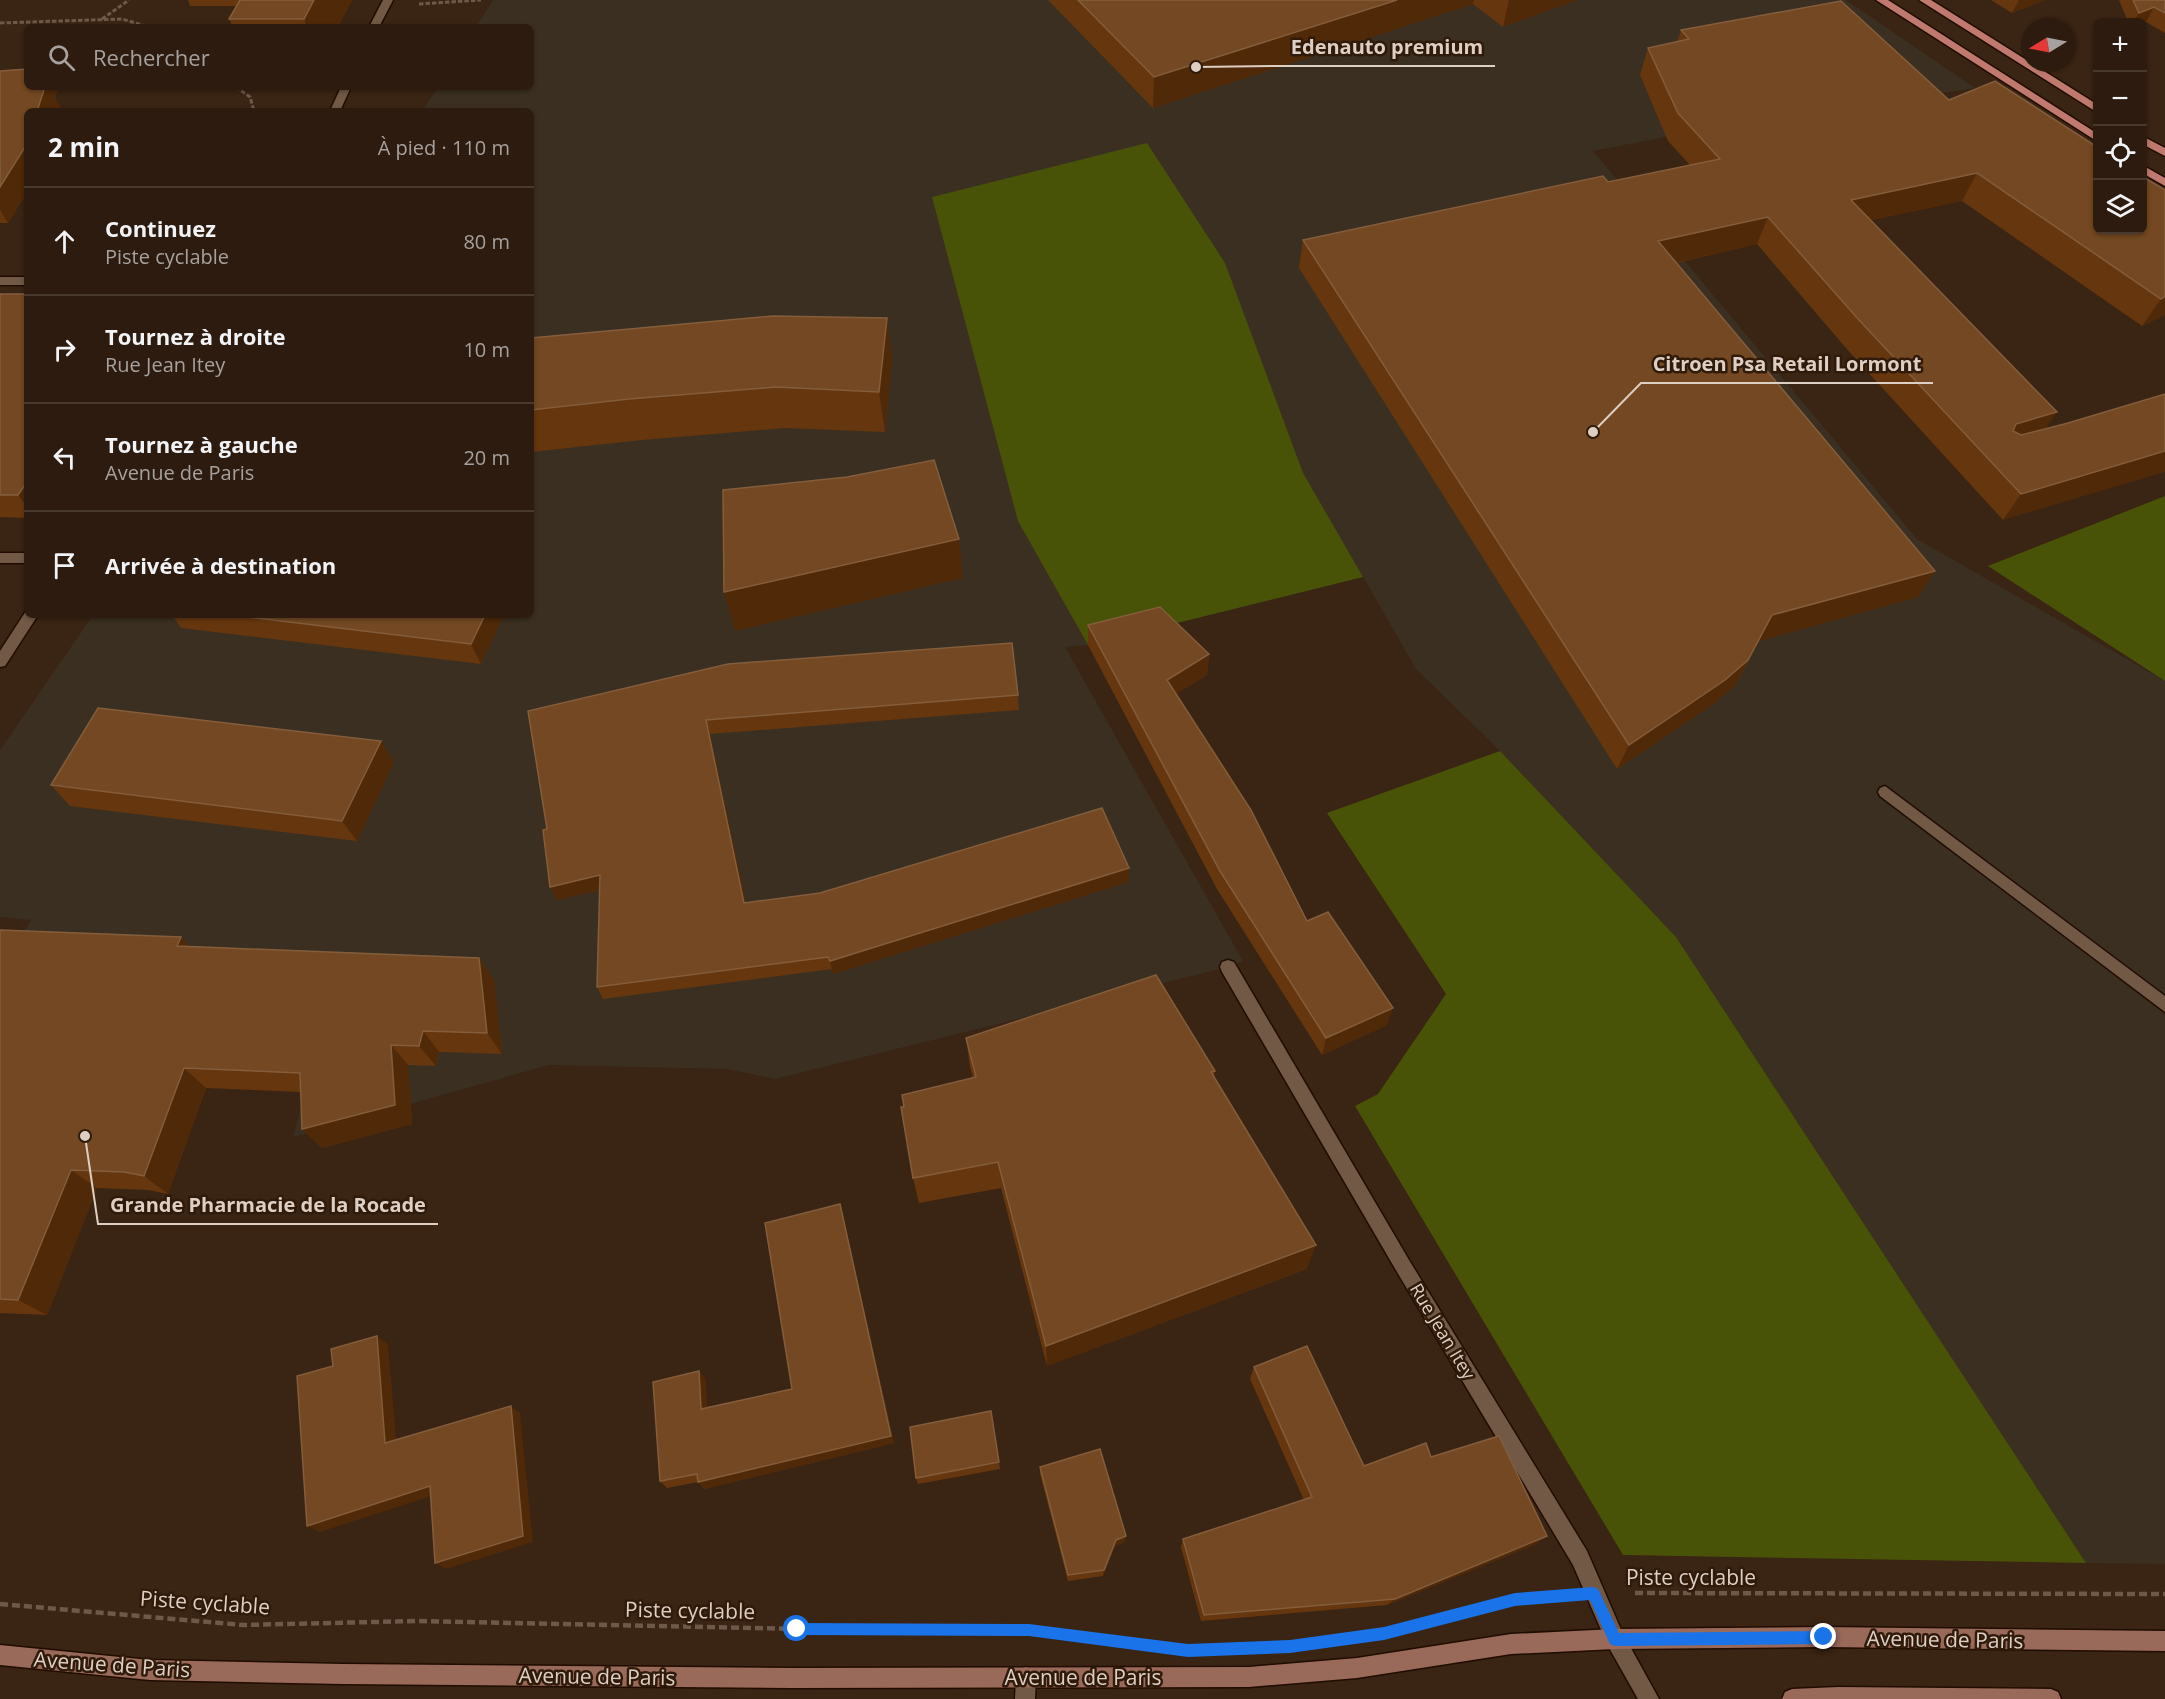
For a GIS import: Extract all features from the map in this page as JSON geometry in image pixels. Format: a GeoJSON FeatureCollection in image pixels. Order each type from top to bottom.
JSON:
{"type":"FeatureCollection","features":[{"type":"Feature","properties":{"kind":"main road"},"geometry":{"type":"LineString","coordinates":[[1881,0],[2093,136]]}},
{"type":"Feature","properties":{"kind":"main road"},"geometry":{"type":"LineString","coordinates":[[1924,0],[2093,107]]}},
{"type":"Feature","properties":{"kind":"main road"},"geometry":{"type":"LineString","coordinates":[[2147,142],[2165,153]]}},
{"type":"Feature","properties":{"kind":"main road"},"geometry":{"type":"LineString","coordinates":[[2147,171],[2165,183]]}},
{"type":"Feature","properties":{"kind":"main road","name":"Avenue de Paris"},"geometry":{"type":"LineString","coordinates":[[0,1655],[162,1671],[792,1678],[1249,1677],[1357,1668],[1511,1644],[1615,1639],[1824,1637],[2165,1641]]}},
{"type":"Feature","properties":{"kind":"main road"},"geometry":{"type":"LineString","coordinates":[[1792,1699],[1838,1697],[2051,1699]]}},
{"type":"Feature","properties":{"kind":"street"},"geometry":{"type":"LineString","coordinates":[[376,24],[388,0]]}},
{"type":"Feature","properties":{"kind":"street"},"geometry":{"type":"LineString","coordinates":[[336,108],[345,90]]}},
{"type":"Feature","properties":{"kind":"street"},"geometry":{"type":"LineString","coordinates":[[0,281],[24,281]]}},
{"type":"Feature","properties":{"kind":"street"},"geometry":{"type":"LineString","coordinates":[[0,558],[24,558]]}},
{"type":"Feature","properties":{"kind":"street"},"geometry":{"type":"LineString","coordinates":[[0,662],[29,618]]}},
{"type":"Feature","properties":{"kind":"street"},"geometry":{"type":"LineString","coordinates":[[1885,792],[2165,1005]]}},
{"type":"Feature","properties":{"kind":"street","name":"Rue Jean Itey"},"geometry":{"type":"LineString","coordinates":[[1228,967],[1403,1266],[1580,1558],[1593,1593],[1615,1639],[1649,1699]]}},
{"type":"Feature","properties":{"kind":"street"},"geometry":{"type":"LineString","coordinates":[[1025,1699],[1026,1677]]}},
{"type":"Feature","properties":{"kind":"path"},"geometry":{"type":"LineString","coordinates":[[102,20],[129,0]]}},
{"type":"Feature","properties":{"kind":"path"},"geometry":{"type":"LineString","coordinates":[[0,23],[122,19],[139,24]]}},
{"type":"Feature","properties":{"kind":"path"},"geometry":{"type":"LineString","coordinates":[[240,90],[250,97],[253,108]]}},
{"type":"Feature","properties":{"kind":"path","name":"Piste cyclable"},"geometry":{"type":"LineString","coordinates":[[1482,1608],[1515,1599],[1593,1593],[2165,1594]]}},
{"type":"Feature","properties":{"kind":"path","name":"Piste cyclable"},"geometry":{"type":"LineString","coordinates":[[0,1604],[243,1625],[418,1621],[785,1629],[984,1629],[1029,1630],[1076,1638]]}},
{"type":"Feature","properties":{"kind":"shaded area"},"geometry":{"type":"Polygon","coordinates":[[[493,0],[1846,0],[1975,88],[1677,135],[1593,151],[1917,539],[2165,681],[2165,1564],[2086,1563],[1676,937],[1500,751],[1416,669],[1363,577],[1088,645],[1065,647],[1243,961],[1228,967],[775,1079],[727,1069],[549,1065],[293,1137],[305,1093],[11,952],[31,920],[0,917],[0,750],[91,618],[534,618],[534,108],[424,108],[436,90],[534,90],[534,24],[478,24],[493,0]]]}},
{"type":"Feature","properties":{"kind":"green space"},"geometry":{"type":"Polygon","coordinates":[[[1147,143],[1225,263],[1303,473],[1363,577],[1088,645],[1018,521],[932,197],[1147,143]]]}},
{"type":"Feature","properties":{"kind":"green space"},"geometry":{"type":"Polygon","coordinates":[[[2165,496],[2165,681],[1988,566],[2165,496]]]}},
{"type":"Feature","properties":{"kind":"green space"},"geometry":{"type":"Polygon","coordinates":[[[1500,751],[1676,937],[2086,1563],[1623,1555],[1355,1106],[1378,1094],[1446,994],[1327,813],[1500,751]]]}},
{"type":"Feature","properties":{"kind":"building"},"geometry":{"type":"Polygon","coordinates":[[[240,0],[314,0],[304,19],[229,19],[240,0]]]}},
{"type":"Feature","properties":{"kind":"building"},"geometry":{"type":"Polygon","coordinates":[[[1078,0],[1397,0],[1154,77],[1078,0]]]}},
{"type":"Feature","properties":{"kind":"building"},"geometry":{"type":"Polygon","coordinates":[[[2133,0],[2165,0],[2165,13],[2154,7],[2139,13],[2133,0]]]}},
{"type":"Feature","properties":{"kind":"building"},"geometry":{"type":"Polygon","coordinates":[[[1841,1],[1949,100],[1995,81],[2093,144],[2093,234],[2147,234],[2147,179],[2165,190],[2165,296],[2161,299],[1977,173],[1851,200],[2057,412],[2016,424],[2013,431],[2021,435],[2165,394],[2165,451],[2021,494],[1859,320],[1768,217],[1658,241],[1935,571],[1772,615],[1748,660],[1725,680],[1629,745],[1303,240],[1603,176],[1608,182],[1720,159],[1678,113],[1648,48],[1689,39],[1681,30],[1841,1]]]}},
{"type":"Feature","properties":{"kind":"building"},"geometry":{"type":"Polygon","coordinates":[[[24,69],[24,90],[44,90],[38,108],[24,108],[24,149],[0,187],[0,71],[24,69]]]}},
{"type":"Feature","properties":{"kind":"building"},"geometry":{"type":"Polygon","coordinates":[[[0,294],[24,294],[24,486],[18,495],[0,495],[0,294]]]}},
{"type":"Feature","properties":{"kind":"building"},"geometry":{"type":"Polygon","coordinates":[[[773,316],[887,318],[879,392],[776,387],[534,410],[534,338],[773,316]]]}},
{"type":"Feature","properties":{"kind":"building"},"geometry":{"type":"Polygon","coordinates":[[[934,460],[959,539],[724,592],[723,490],[847,477],[934,460]]]}},
{"type":"Feature","properties":{"kind":"building"},"geometry":{"type":"Polygon","coordinates":[[[1160,607],[1209,654],[1167,680],[1251,810],[1307,921],[1328,912],[1393,1008],[1326,1038],[1220,871],[1088,625],[1160,607]]]}},
{"type":"Feature","properties":{"kind":"building"},"geometry":{"type":"Polygon","coordinates":[[[256,618],[484,618],[471,644],[256,618]]]}},
{"type":"Feature","properties":{"kind":"building"},"geometry":{"type":"Polygon","coordinates":[[[1012,643],[1018,695],[706,720],[744,903],[820,893],[1102,808],[1129,868],[830,961],[828,957],[597,987],[600,875],[550,887],[543,830],[547,829],[528,711],[728,664],[1012,643]]]}},
{"type":"Feature","properties":{"kind":"building"},"geometry":{"type":"Polygon","coordinates":[[[98,708],[381,741],[342,821],[51,785],[98,708]]]}},
{"type":"Feature","properties":{"kind":"building"},"geometry":{"type":"Polygon","coordinates":[[[0,930],[181,937],[177,946],[479,958],[487,1033],[423,1031],[419,1046],[391,1045],[395,1105],[302,1129],[300,1073],[184,1068],[144,1176],[124,1172],[71,1170],[18,1300],[0,1299],[0,930]]]}},
{"type":"Feature","properties":{"kind":"building"},"geometry":{"type":"Polygon","coordinates":[[[1156,975],[1215,1071],[1211,1072],[1316,1245],[1046,1346],[998,1162],[913,1178],[901,1107],[904,1107],[902,1095],[976,1077],[966,1038],[1156,975]]]}},
{"type":"Feature","properties":{"kind":"building"},"geometry":{"type":"Polygon","coordinates":[[[840,1204],[891,1436],[698,1482],[697,1474],[660,1481],[653,1382],[699,1371],[701,1409],[792,1389],[765,1223],[840,1204]]]}},
{"type":"Feature","properties":{"kind":"building"},"geometry":{"type":"Polygon","coordinates":[[[377,1336],[385,1443],[511,1406],[523,1536],[435,1563],[430,1486],[307,1526],[297,1376],[333,1366],[331,1349],[377,1336]]]}},
{"type":"Feature","properties":{"kind":"building"},"geometry":{"type":"Polygon","coordinates":[[[1307,1346],[1364,1466],[1426,1443],[1431,1457],[1499,1436],[1547,1536],[1395,1599],[1204,1615],[1183,1539],[1312,1497],[1254,1367],[1307,1346]]]}},
{"type":"Feature","properties":{"kind":"building"},"geometry":{"type":"Polygon","coordinates":[[[991,1411],[999,1462],[916,1478],[910,1427],[991,1411]]]}},
{"type":"Feature","properties":{"kind":"building"},"geometry":{"type":"Polygon","coordinates":[[[1100,1449],[1126,1536],[1116,1540],[1104,1570],[1068,1575],[1040,1467],[1100,1449]]]}},
{"type":"Feature","properties":{"kind":"place","name":"Edenauto premium"},"geometry":{"type":"Point","coordinates":[1196,67]}},
{"type":"Feature","properties":{"kind":"place","name":"Citroen Psa Retail Lormont"},"geometry":{"type":"Point","coordinates":[1593,432]}},
{"type":"Feature","properties":{"kind":"place","name":"Grande Pharmacie de la Rocade"},"geometry":{"type":"Point","coordinates":[85,1136]}},
{"type":"Feature","properties":{"kind":"route"},"geometry":{"type":"LineString","coordinates":[[797,1629],[1029,1630],[1076,1638],[1188,1650],[1290,1646],[1384,1633],[1515,1599],[1593,1593],[1615,1639],[1824,1637]]}}]}
